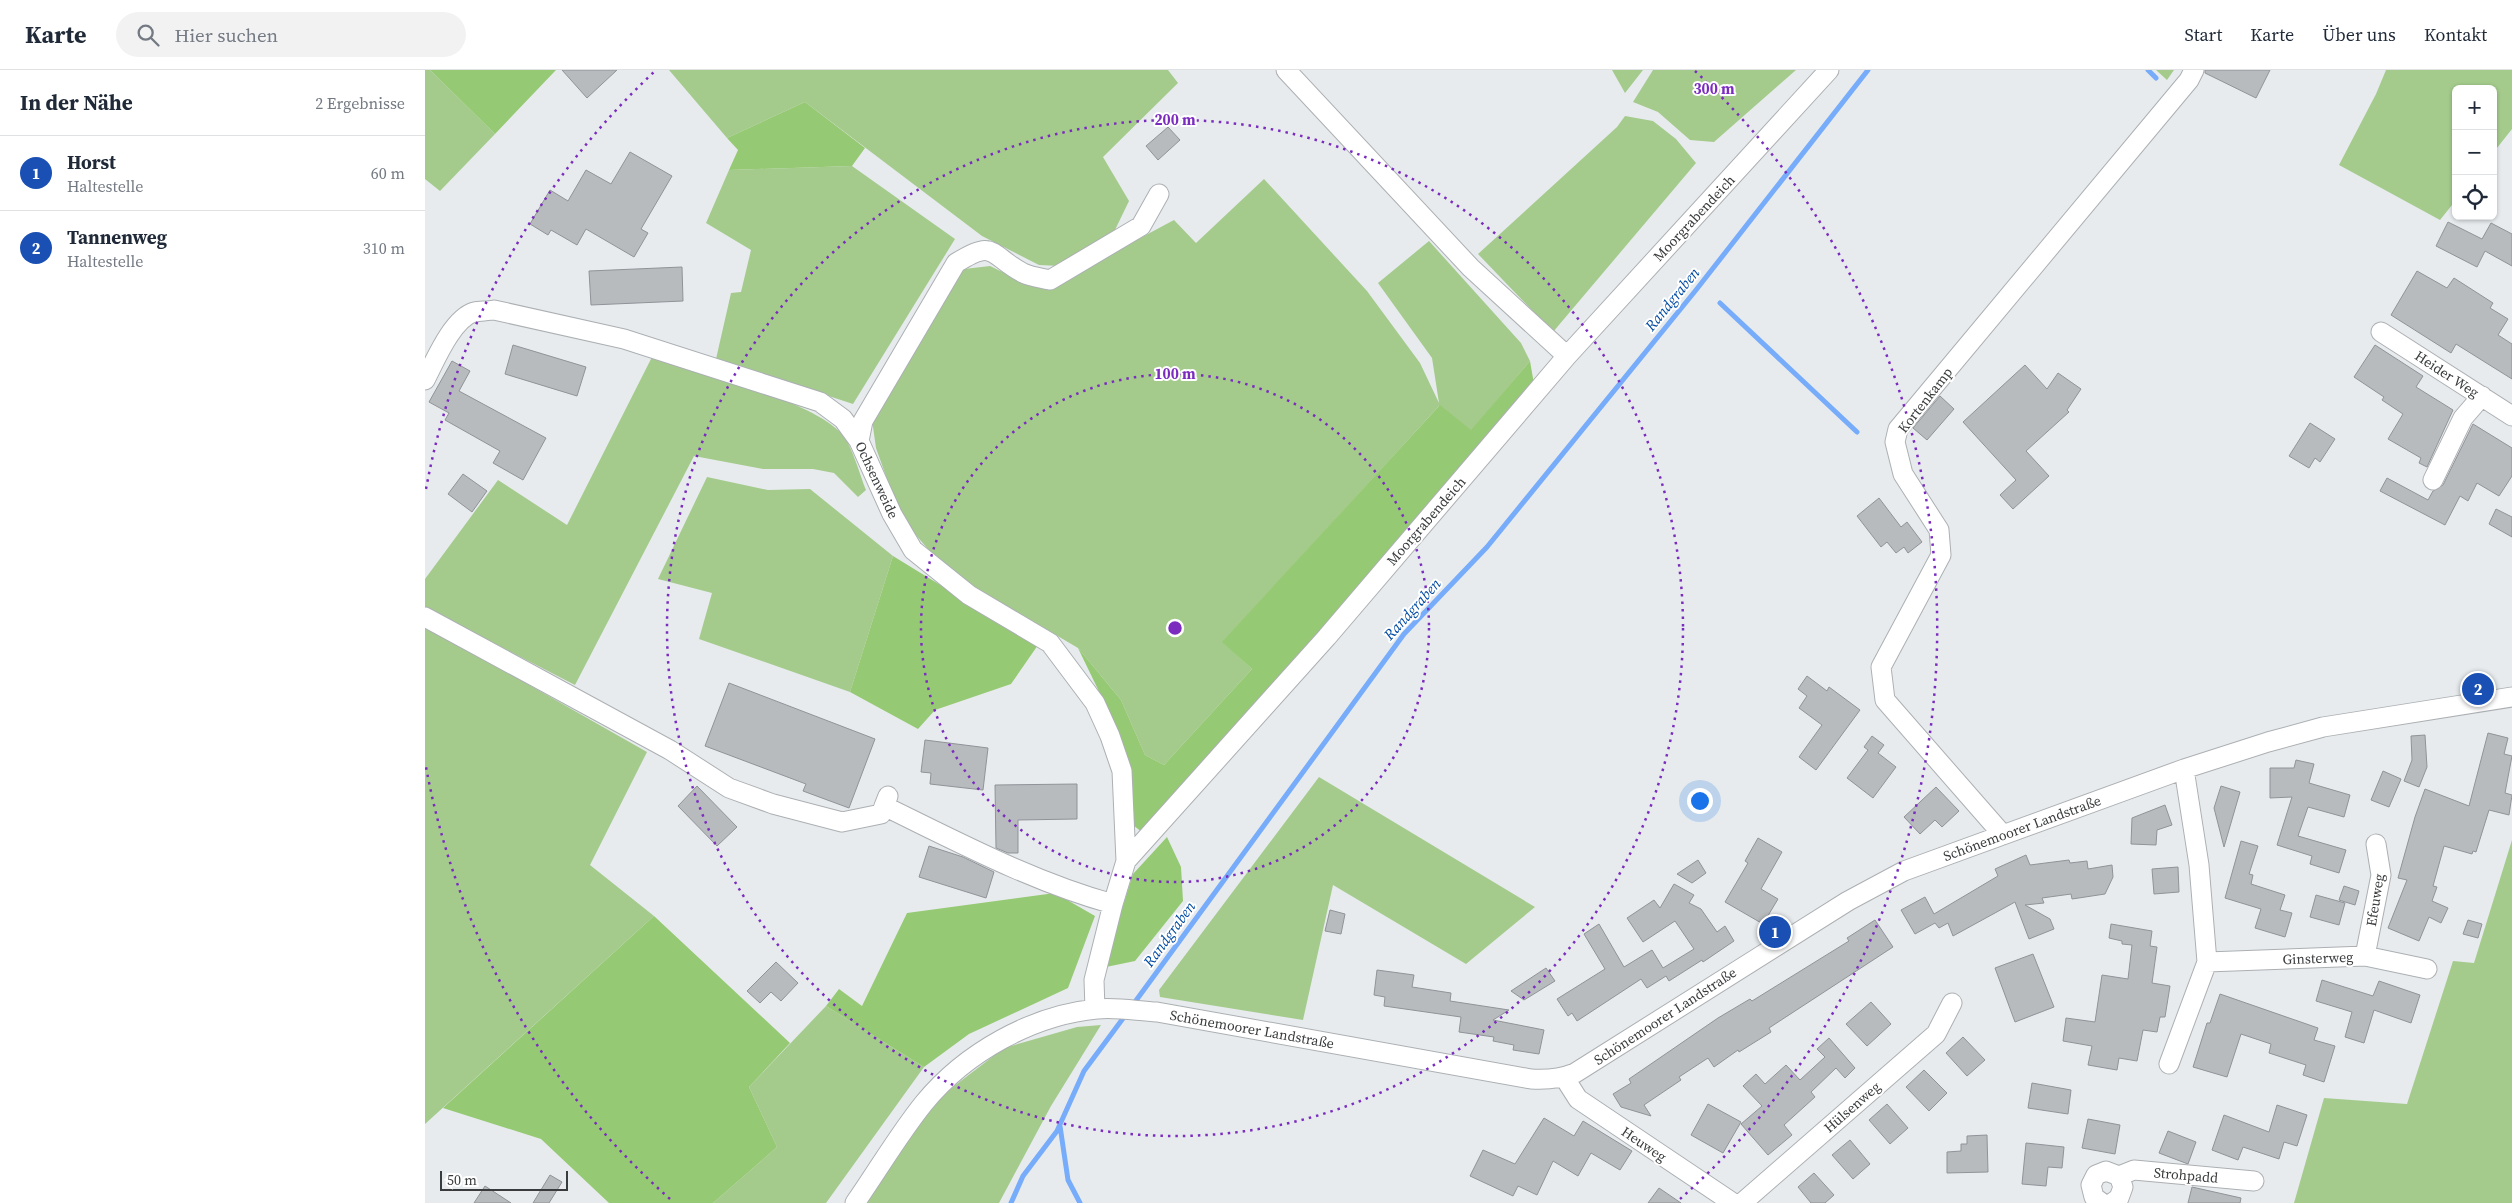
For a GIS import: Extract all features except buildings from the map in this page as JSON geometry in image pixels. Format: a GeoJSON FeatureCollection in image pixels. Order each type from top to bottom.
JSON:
{"type":"FeatureCollection","features":[{"type":"Feature","properties":{"kind":"street"},"geometry":{"type":"LineString","coordinates":[[1286,70],[1471,268],[1567,356]]}},
{"type":"Feature","properties":{"kind":"street","name":"Moorgrabendeich"},"geometry":{"type":"LineString","coordinates":[[1104,1009],[1094,980],[1126,861],[1327,637],[1567,356],[1829,70]]}},
{"type":"Feature","properties":{"kind":"street","name":"Kortenkamp"},"geometry":{"type":"LineString","coordinates":[[2003,835],[1885,700],[1881,667],[1941,555],[1939,530],[1903,474],[1895,442],[1899,429],[2182,87],[2194,70]]}},
{"type":"Feature","properties":{"kind":"street"},"geometry":{"type":"LineString","coordinates":[[859,441],[863,421],[956,263],[977,250],[993,251],[1025,274],[1050,280],[1141,226],[1159,194]]}},
{"type":"Feature","properties":{"kind":"street","name":"Ochsenweide"},"geometry":{"type":"LineString","coordinates":[[425,380],[442,346],[458,323],[473,313],[494,310],[624,339],[820,402],[843,419],[859,441],[891,514],[913,550],[969,595],[1050,643],[1095,703],[1110,736],[1122,771],[1126,861]]}},
{"type":"Feature","properties":{"kind":"street","name":"Heider Weg"},"geometry":{"type":"LineString","coordinates":[[2381,332],[2512,416]]}},
{"type":"Feature","properties":{"kind":"street"},"geometry":{"type":"LineString","coordinates":[[2433,480],[2463,418],[2482,396]]}},
{"type":"Feature","properties":{"kind":"street"},"geometry":{"type":"LineString","coordinates":[[425,617],[670,750],[729,788],[773,804],[842,822],[881,814],[886,801],[991,858],[1081,896],[1113,904]]}},
{"type":"Feature","properties":{"kind":"street","name":"Schönemoorer Landstraße"},"geometry":{"type":"LineString","coordinates":[[855,1203],[924,1103],[961,1067],[1003,1038],[1035,1025],[1104,1009],[1157,1012],[1531,1079],[1550,1080],[1564,1077],[1575,1073],[1848,901],[1904,871],[2184,769],[2323,727],[2512,697]]}},
{"type":"Feature","properties":{"kind":"street"},"geometry":{"type":"LineString","coordinates":[[2169,1064],[2207,962],[2199,865],[2184,769]]}},
{"type":"Feature","properties":{"kind":"street","name":"Efeuweg"},"geometry":{"type":"LineString","coordinates":[[2365,956],[2381,875],[2376,844]]}},
{"type":"Feature","properties":{"kind":"street","name":"Ginsterweg"},"geometry":{"type":"LineString","coordinates":[[2207,962],[2365,956],[2427,969]]}},
{"type":"Feature","properties":{"kind":"street","name":"Hülsenweg"},"geometry":{"type":"LineString","coordinates":[[1742,1203],[1936,1034],[1953,1003]]}},
{"type":"Feature","properties":{"kind":"street","name":"Heuweg"},"geometry":{"type":"LineString","coordinates":[[1564,1077],[1578,1099],[1733,1203]]}},
{"type":"Feature","properties":{"kind":"street","name":"Strohpadd"},"geometry":{"type":"LineString","coordinates":[[2119,1176],[2123,1187],[2119,1198],[2102,1203],[2091,1192],[2091,1185],[2096,1175],[2106,1171],[2119,1176],[2134,1170],[2254,1181]]}},
{"type":"Feature","properties":{"kind":"green space"},"geometry":{"type":"Polygon","coordinates":[[[425,70],[430,70],[495,134],[440,191],[425,179],[425,70]]]}},
{"type":"Feature","properties":{"kind":"green space"},"geometry":{"type":"Polygon","coordinates":[[[430,70],[556,70],[495,134],[430,70]]]}},
{"type":"Feature","properties":{"kind":"green space"},"geometry":{"type":"Polygon","coordinates":[[[669,70],[1168,70],[1178,83],[1103,157],[1129,201],[1114,232],[1060,266],[1039,265],[982,236],[805,102],[727,138],[669,70]]]}},
{"type":"Feature","properties":{"kind":"green space"},"geometry":{"type":"Polygon","coordinates":[[[1612,70],[1643,70],[1625,93],[1612,70]]]}},
{"type":"Feature","properties":{"kind":"green space"},"geometry":{"type":"Polygon","coordinates":[[[1653,70],[1796,70],[1714,142],[1690,140],[1658,112],[1633,102],[1653,70]]]}},
{"type":"Feature","properties":{"kind":"green space"},"geometry":{"type":"Polygon","coordinates":[[[2156,70],[2174,70],[2167,80],[2156,70]]]}},
{"type":"Feature","properties":{"kind":"green space"},"geometry":{"type":"Polygon","coordinates":[[[2386,70],[2512,70],[2512,129],[2497,148],[2497,85],[2452,85],[2452,205],[2440,220],[2339,165],[2376,94],[2386,70]]]}},
{"type":"Feature","properties":{"kind":"green space"},"geometry":{"type":"Polygon","coordinates":[[[805,102],[865,148],[852,166],[729,170],[738,150],[727,138],[805,102]]]}},
{"type":"Feature","properties":{"kind":"green space"},"geometry":{"type":"Polygon","coordinates":[[[1625,116],[1653,121],[1676,139],[1696,163],[1553,332],[1478,254],[1617,127],[1625,116]]]}},
{"type":"Feature","properties":{"kind":"green space"},"geometry":{"type":"Polygon","coordinates":[[[852,166],[955,239],[853,404],[716,359],[731,293],[741,292],[751,250],[706,223],[729,170],[852,166]]]}},
{"type":"Feature","properties":{"kind":"green space"},"geometry":{"type":"Polygon","coordinates":[[[1264,179],[1367,291],[1420,363],[1439,403],[1432,358],[1378,283],[1429,241],[1521,343],[1530,361],[1471,431],[1439,406],[1223,642],[1252,669],[1164,765],[1145,755],[1121,700],[1078,648],[966,582],[934,556],[908,526],[893,496],[876,448],[872,420],[964,269],[990,266],[1025,283],[1045,289],[1174,220],[1196,243],[1264,179]]]}},
{"type":"Feature","properties":{"kind":"green space"},"geometry":{"type":"Polygon","coordinates":[[[652,357],[755,389],[810,412],[830,424],[847,442],[866,490],[858,497],[834,473],[813,469],[763,469],[694,456],[575,685],[425,608],[425,579],[498,480],[567,525],[652,357]]]}},
{"type":"Feature","properties":{"kind":"green space"},"geometry":{"type":"Polygon","coordinates":[[[1530,361],[1534,384],[1513,415],[1143,833],[1133,825],[1131,788],[1120,735],[1078,648],[1121,700],[1145,755],[1164,765],[1252,669],[1222,642],[1440,405],[1471,430],[1530,361]]]}},
{"type":"Feature","properties":{"kind":"green space"},"geometry":{"type":"Polygon","coordinates":[[[707,477],[768,490],[810,489],[893,556],[850,692],[699,639],[712,593],[658,579],[707,477]]]}},
{"type":"Feature","properties":{"kind":"green space"},"geometry":{"type":"Polygon","coordinates":[[[893,556],[1038,645],[1011,684],[935,710],[918,729],[850,692],[893,556]]]}},
{"type":"Feature","properties":{"kind":"green space"},"geometry":{"type":"Polygon","coordinates":[[[425,626],[647,752],[590,865],[654,916],[425,1124],[425,626]]]}},
{"type":"Feature","properties":{"kind":"green space"},"geometry":{"type":"Polygon","coordinates":[[[1319,777],[1535,907],[1466,964],[1333,885],[1303,1020],[1160,997],[1159,990],[1319,777]]]}},
{"type":"Feature","properties":{"kind":"green space"},"geometry":{"type":"Polygon","coordinates":[[[1167,837],[1181,867],[1183,901],[1135,961],[1106,967],[1133,874],[1167,837]]]}},
{"type":"Feature","properties":{"kind":"green space"},"geometry":{"type":"Polygon","coordinates":[[[2512,840],[2512,1203],[2294,1203],[2324,1098],[2407,1104],[2453,961],[2474,963],[2512,840]]]}},
{"type":"Feature","properties":{"kind":"green space"},"geometry":{"type":"Polygon","coordinates":[[[1055,893],[1095,916],[1068,988],[969,1034],[924,1067],[826,1006],[839,989],[862,1006],[907,913],[1055,893]]]}},
{"type":"Feature","properties":{"kind":"green space"},"geometry":{"type":"Polygon","coordinates":[[[654,916],[790,1043],[749,1087],[777,1147],[713,1203],[609,1203],[541,1139],[443,1108],[654,916]]]}},
{"type":"Feature","properties":{"kind":"green space"},"geometry":{"type":"Polygon","coordinates":[[[826,1006],[924,1067],[826,1203],[713,1203],[777,1147],[749,1087],[826,1006]]]}},
{"type":"Feature","properties":{"kind":"green space"},"geometry":{"type":"Polygon","coordinates":[[[1101,1025],[1051,1106],[999,1203],[867,1203],[928,1106],[1004,1048],[1077,1027],[1101,1025]]]}},
{"type":"Feature","properties":{"kind":"waterway","name":"Randgraben"},"geometry":{"type":"LineString","coordinates":[[1132,1006],[1404,634],[1487,547],[1696,290],[1868,70]]}},
{"type":"Feature","properties":{"kind":"waterway"},"geometry":{"type":"LineString","coordinates":[[2148,70],[2156,78]]}},
{"type":"Feature","properties":{"kind":"waterway"},"geometry":{"type":"LineString","coordinates":[[1720,303],[1857,432]]}},
{"type":"Feature","properties":{"kind":"waterway","name":"Randgraben"},"geometry":{"type":"LineString","coordinates":[[1011,1203],[1023,1176],[1057,1131],[1084,1071],[1127,1013]]}},
{"type":"Feature","properties":{"kind":"waterway","name":"Randgraben"},"geometry":{"type":"LineString","coordinates":[[1060,1126],[1068,1180],[1080,1203]]}},
{"type":"Feature","properties":{"kind":"place","name":"Tannenweg"},"geometry":{"type":"Point","coordinates":[2478,689]}},
{"type":"Feature","properties":{"kind":"place","name":"Horst"},"geometry":{"type":"Point","coordinates":[1775,932]}}]}
